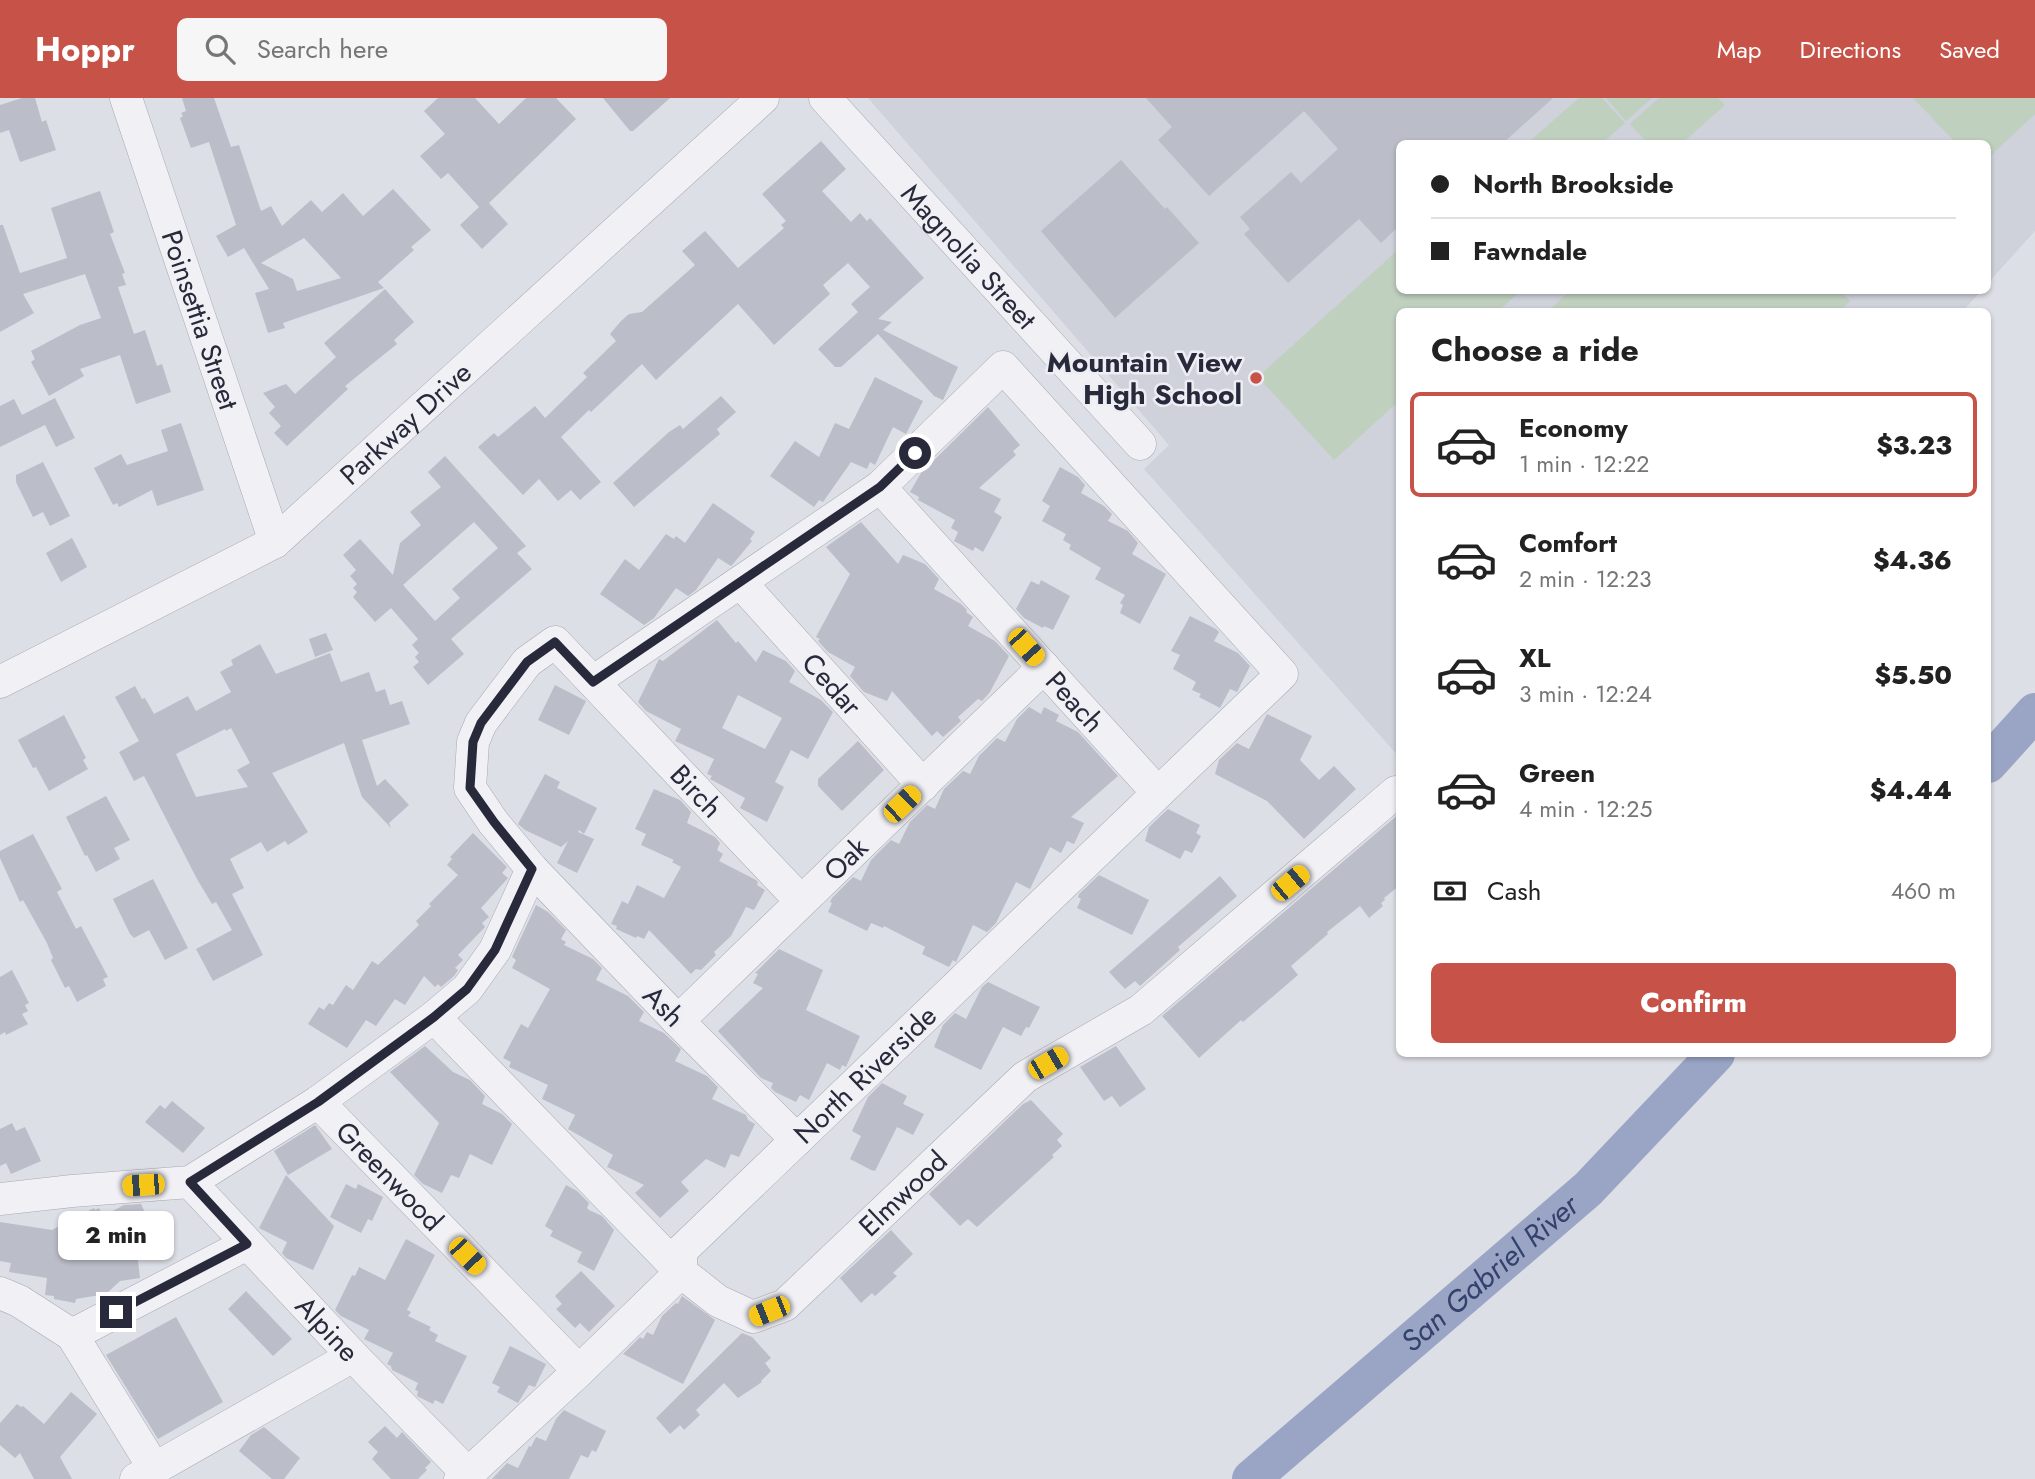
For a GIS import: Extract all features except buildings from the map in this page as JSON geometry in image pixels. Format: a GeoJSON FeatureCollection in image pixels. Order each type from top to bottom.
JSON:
{"type":"FeatureCollection","features":[{"type":"Feature","properties":{"kind":"street","name":"Poinsettia Street"},"geometry":{"type":"LineString","coordinates":[[126,98],[275,542]]}},
{"type":"Feature","properties":{"kind":"street","name":"Parkway Drive"},"geometry":{"type":"LineString","coordinates":[[0,682],[275,542],[763,98]]}},
{"type":"Feature","properties":{"kind":"street","name":"Magnolia Street"},"geometry":{"type":"LineString","coordinates":[[825,98],[1140,444]]}},
{"type":"Feature","properties":{"kind":"street","name":"North Riverside"},"geometry":{"type":"LineString","coordinates":[[464,1477],[681,1272],[681,1251],[1282,674],[1003,367],[880,487]]}},
{"type":"Feature","properties":{"kind":"street"},"geometry":{"type":"LineString","coordinates":[[593,682],[880,487]]}},
{"type":"Feature","properties":{"kind":"street","name":"Peach"},"geometry":{"type":"LineString","coordinates":[[880,487],[1158,793]]}},
{"type":"Feature","properties":{"kind":"street","name":"Cedar"},"geometry":{"type":"LineString","coordinates":[[741,583],[923,785]]}},
{"type":"Feature","properties":{"kind":"street","name":"Birch"},"geometry":{"type":"LineString","coordinates":[[532,869],[470,788],[473,742],[481,723],[527,662],[555,642],[801,901]]}},
{"type":"Feature","properties":{"kind":"street","name":"Oak"},"geometry":{"type":"LineString","coordinates":[[678,1021],[1044,667]]}},
{"type":"Feature","properties":{"kind":"street","name":"Elmwood"},"geometry":{"type":"LineString","coordinates":[[434,1017],[681,1272],[719,1301],[753,1317],[785,1305],[1025,1077],[1141,1010],[1396,792]]}},
{"type":"Feature","properties":{"kind":"street"},"geometry":{"type":"LineString","coordinates":[[0,1199],[190,1182],[318,1102],[434,1017],[467,989],[495,950],[532,869]]}},
{"type":"Feature","properties":{"kind":"street","name":"Ash"},"geometry":{"type":"LineString","coordinates":[[532,869],[797,1140]]}},
{"type":"Feature","properties":{"kind":"street","name":"Greenwood"},"geometry":{"type":"LineString","coordinates":[[318,1102],[579,1371]]}},
{"type":"Feature","properties":{"kind":"street","name":"Alpine"},"geometry":{"type":"LineString","coordinates":[[190,1182],[464,1477]]}},
{"type":"Feature","properties":{"kind":"street"},"geometry":{"type":"LineString","coordinates":[[72,1335],[247,1244]]}},
{"type":"Feature","properties":{"kind":"street"},"geometry":{"type":"LineString","coordinates":[[6,1301],[72,1335],[145,1474],[353,1356]]}},
{"type":"Feature","properties":{"kind":"shaded area","name":"Mountain View High School"},"geometry":{"type":"Polygon","coordinates":[[[868,98],[2035,98],[2035,231],[1991,280],[1991,140],[1396,140],[1396,294],[1978,294],[1966,308],[1396,308],[1396,753],[1144,469],[1169,445],[868,98]]]}},
{"type":"Feature","properties":{"kind":"green space"},"geometry":{"type":"Polygon","coordinates":[[[1579,98],[1602,98],[1625,123],[1605,140],[1531,140],[1579,98]]]}},
{"type":"Feature","properties":{"kind":"green space"},"geometry":{"type":"Polygon","coordinates":[[[1606,98],[1652,98],[1626,121],[1606,98]]]}},
{"type":"Feature","properties":{"kind":"green space"},"geometry":{"type":"Polygon","coordinates":[[[1659,98],[1718,98],[1725,105],[1685,140],[1645,140],[1630,124],[1659,98]]]}},
{"type":"Feature","properties":{"kind":"green space"},"geometry":{"type":"Polygon","coordinates":[[[1913,98],[2035,98],[2035,114],[1991,155],[1991,140],[1953,140],[1913,98]]]}},
{"type":"Feature","properties":{"kind":"green space"},"geometry":{"type":"Polygon","coordinates":[[[1396,252],[1396,294],[1518,294],[1501,308],[1396,308],[1396,404],[1334,460],[1258,377],[1396,252]]]}},
{"type":"Feature","properties":{"kind":"green space"},"geometry":{"type":"Polygon","coordinates":[[[1567,294],[1844,294],[1850,301],[1843,308],[1551,308],[1567,294]]]}},
{"type":"Feature","properties":{"kind":"waterway","name":"San Gabriel River"},"geometry":{"type":"LineString","coordinates":[[1991,761],[2035,712]]}},
{"type":"Feature","properties":{"kind":"waterway","name":"San Gabriel River"},"geometry":{"type":"LineString","coordinates":[[1251,1479],[1588,1189],[1713,1057]]}},
{"type":"Feature","properties":{"kind":"place","name":"Mountain View High School"},"geometry":{"type":"Point","coordinates":[1256,378]}},
{"type":"Feature","properties":{"kind":"route"},"geometry":{"type":"LineString","coordinates":[[116,1312],[247,1244],[190,1182],[318,1102],[434,1017],[467,989],[495,950],[532,869],[470,788],[473,742],[481,723],[527,662],[555,642],[593,682],[880,487],[915,453]]}}]}
